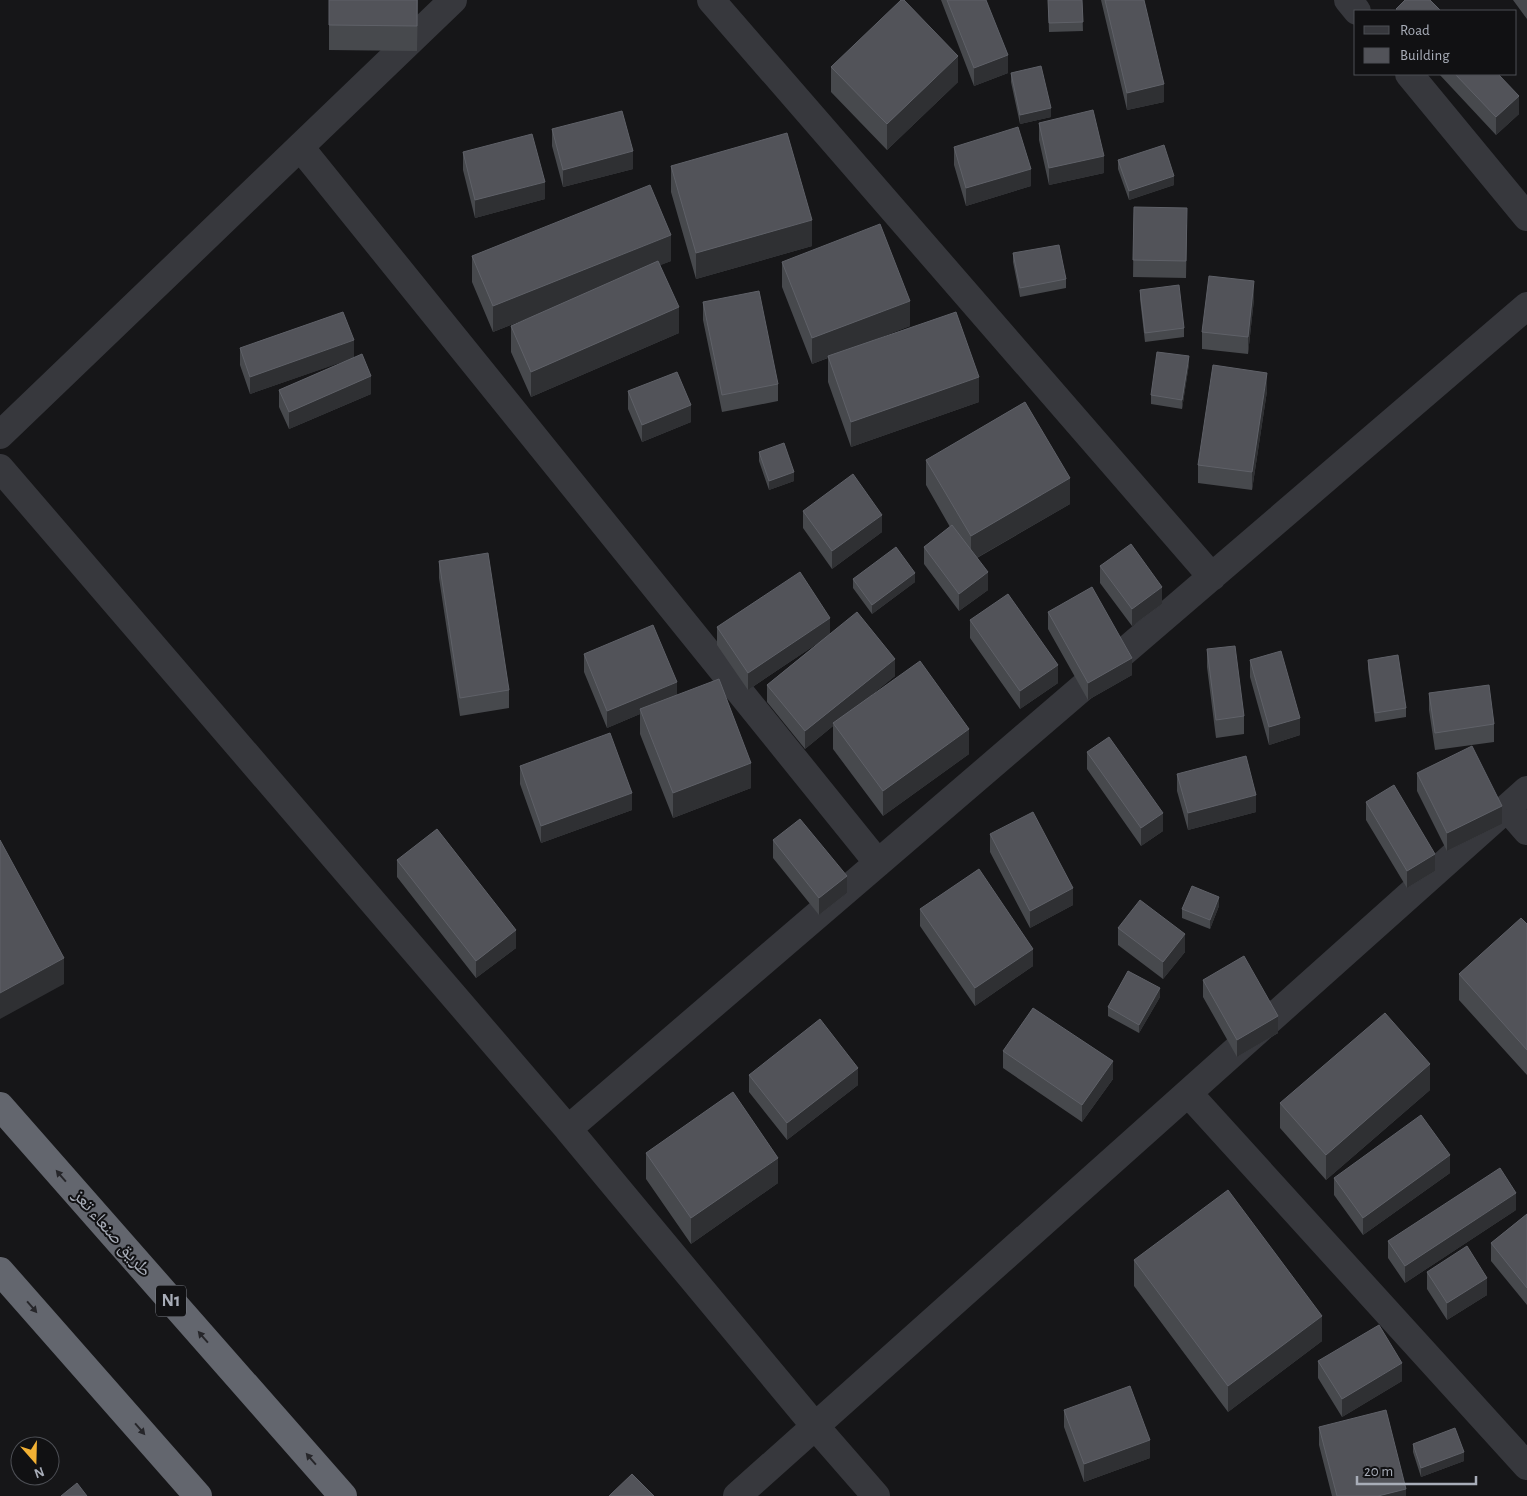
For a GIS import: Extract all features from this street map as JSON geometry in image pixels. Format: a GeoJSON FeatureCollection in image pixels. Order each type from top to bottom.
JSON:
{"type":"FeatureCollection","features":[{"type":"Feature","properties":{"kind":"highway","name":"طريق صنعاء تعز"},"geometry":{"type":"LineString","coordinates":[[0,1106],[343,1496]]}},
{"type":"Feature","properties":{"kind":"highway"},"geometry":{"type":"LineString","coordinates":[[0,1271],[198,1496]]}},
{"type":"Feature","properties":{"kind":"street"},"geometry":{"type":"LineString","coordinates":[[0,435],[453,0]]}},
{"type":"Feature","properties":{"kind":"street"},"geometry":{"type":"LineString","coordinates":[[711,0],[1212,577]]}},
{"type":"Feature","properties":{"kind":"street"},"geometry":{"type":"LineString","coordinates":[[1348,0],[1356,10]]}},
{"type":"Feature","properties":{"kind":"street"},"geometry":{"type":"LineString","coordinates":[[1410,75],[1527,216]]}},
{"type":"Feature","properties":{"kind":"street"},"geometry":{"type":"LineString","coordinates":[[300,147],[878,863]]}},
{"type":"Feature","properties":{"kind":"street"},"geometry":{"type":"LineString","coordinates":[[568,1129],[1527,306]]}},
{"type":"Feature","properties":{"kind":"street"},"geometry":{"type":"LineString","coordinates":[[0,468],[568,1129],[815,1426],[876,1496]]}},
{"type":"Feature","properties":{"kind":"street"},"geometry":{"type":"LineString","coordinates":[[737,1496],[1527,790]]}},
{"type":"Feature","properties":{"kind":"street"},"geometry":{"type":"LineString","coordinates":[[1507,808],[1527,831]]}},
{"type":"Feature","properties":{"kind":"street"},"geometry":{"type":"LineString","coordinates":[[1188,1093],[1527,1466]]}},
{"type":"Feature","properties":{"kind":"building"},"geometry":{"type":"Polygon","coordinates":[[[329,0],[417,0],[417,26],[329,25],[329,0]]]}},
{"type":"Feature","properties":{"kind":"building"},"geometry":{"type":"Polygon","coordinates":[[[901,0],[904,0],[958,56],[887,124],[831,67],[901,0]]]}},
{"type":"Feature","properties":{"kind":"building"},"geometry":{"type":"Polygon","coordinates":[[[947,0],[986,0],[1008,55],[974,68],[947,0]]]}},
{"type":"Feature","properties":{"kind":"building"},"geometry":{"type":"Polygon","coordinates":[[[1048,0],[1082,0],[1083,22],[1049,23],[1048,0]]]}},
{"type":"Feature","properties":{"kind":"building"},"geometry":{"type":"Polygon","coordinates":[[[1105,0],[1144,0],[1164,84],[1127,93],[1105,0]]]}},
{"type":"Feature","properties":{"kind":"building"},"geometry":{"type":"Polygon","coordinates":[[[1405,0],[1430,0],[1440,10],[1397,10],[1405,0]]]}},
{"type":"Feature","properties":{"kind":"building"},"geometry":{"type":"Polygon","coordinates":[[[1041,66],[1051,108],[1020,115],[1011,73],[1041,66]]]}},
{"type":"Feature","properties":{"kind":"building"},"geometry":{"type":"Polygon","coordinates":[[[1456,75],[1499,75],[1519,96],[1496,117],[1456,75]]]}},
{"type":"Feature","properties":{"kind":"building"},"geometry":{"type":"Polygon","coordinates":[[[1093,110],[1104,156],[1049,168],[1039,123],[1093,110]]]}},
{"type":"Feature","properties":{"kind":"building"},"geometry":{"type":"Polygon","coordinates":[[[622,111],[633,151],[563,170],[552,129],[622,111]]]}},
{"type":"Feature","properties":{"kind":"building"},"geometry":{"type":"Polygon","coordinates":[[[1018,127],[1031,169],[966,188],[954,147],[1018,127]]]}},
{"type":"Feature","properties":{"kind":"building"},"geometry":{"type":"Polygon","coordinates":[[[787,133],[812,220],[696,253],[671,166],[787,133]]]}},
{"type":"Feature","properties":{"kind":"building"},"geometry":{"type":"Polygon","coordinates":[[[532,134],[545,182],[475,200],[463,152],[532,134]]]}},
{"type":"Feature","properties":{"kind":"building"},"geometry":{"type":"Polygon","coordinates":[[[1164,145],[1174,176],[1129,191],[1118,160],[1164,145]]]}},
{"type":"Feature","properties":{"kind":"building"},"geometry":{"type":"Polygon","coordinates":[[[650,185],[671,235],[493,306],[472,256],[650,185]]]}},
{"type":"Feature","properties":{"kind":"building"},"geometry":{"type":"Polygon","coordinates":[[[1134,207],[1187,208],[1186,261],[1133,260],[1134,207]]]}},
{"type":"Feature","properties":{"kind":"building"},"geometry":{"type":"Polygon","coordinates":[[[880,224],[910,301],[812,338],[782,262],[880,224]]]}},
{"type":"Feature","properties":{"kind":"building"},"geometry":{"type":"Polygon","coordinates":[[[1059,245],[1066,279],[1020,288],[1013,253],[1059,245]]]}},
{"type":"Feature","properties":{"kind":"building"},"geometry":{"type":"Polygon","coordinates":[[[658,261],[679,307],[531,372],[511,326],[658,261]]]}},
{"type":"Feature","properties":{"kind":"building"},"geometry":{"type":"Polygon","coordinates":[[[1209,276],[1254,281],[1248,337],[1202,332],[1209,276]]]}},
{"type":"Feature","properties":{"kind":"building"},"geometry":{"type":"Polygon","coordinates":[[[1179,285],[1184,328],[1145,333],[1140,290],[1179,285]]]}},
{"type":"Feature","properties":{"kind":"building"},"geometry":{"type":"Polygon","coordinates":[[[759,291],[778,384],[722,395],[703,302],[759,291]]]}},
{"type":"Feature","properties":{"kind":"building"},"geometry":{"type":"Polygon","coordinates":[[[343,312],[354,340],[250,377],[240,348],[343,312]]]}},
{"type":"Feature","properties":{"kind":"building"},"geometry":{"type":"Polygon","coordinates":[[[956,312],[979,377],[851,422],[828,356],[956,312]]]}},
{"type":"Feature","properties":{"kind":"building"},"geometry":{"type":"Polygon","coordinates":[[[1157,352],[1189,356],[1182,400],[1151,395],[1157,352]]]}},
{"type":"Feature","properties":{"kind":"building"},"geometry":{"type":"Polygon","coordinates":[[[362,354],[371,376],[289,412],[279,390],[362,354]]]}},
{"type":"Feature","properties":{"kind":"building"},"geometry":{"type":"Polygon","coordinates":[[[1213,365],[1267,373],[1252,472],[1198,465],[1213,365]]]}},
{"type":"Feature","properties":{"kind":"building"},"geometry":{"type":"Polygon","coordinates":[[[677,372],[691,405],[642,425],[628,391],[677,372]]]}},
{"type":"Feature","properties":{"kind":"building"},"geometry":{"type":"Polygon","coordinates":[[[1025,402],[1070,478],[971,536],[926,460],[1025,402]]]}},
{"type":"Feature","properties":{"kind":"building"},"geometry":{"type":"Polygon","coordinates":[[[784,443],[794,472],[769,481],[759,452],[784,443]]]}},
{"type":"Feature","properties":{"kind":"building"},"geometry":{"type":"Polygon","coordinates":[[[853,474],[882,515],[832,551],[803,511],[853,474]]]}},
{"type":"Feature","properties":{"kind":"building"},"geometry":{"type":"Polygon","coordinates":[[[952,525],[988,572],[959,594],[924,547],[952,525]]]}},
{"type":"Feature","properties":{"kind":"building"},"geometry":{"type":"Polygon","coordinates":[[[1131,544],[1162,587],[1132,609],[1100,566],[1131,544]]]}},
{"type":"Feature","properties":{"kind":"building"},"geometry":{"type":"Polygon","coordinates":[[[896,547],[915,573],[872,605],[853,579],[896,547]]]}},
{"type":"Feature","properties":{"kind":"building"},"geometry":{"type":"Polygon","coordinates":[[[488,553],[509,690],[460,698],[439,561],[488,553]]]}},
{"type":"Feature","properties":{"kind":"building"},"geometry":{"type":"Polygon","coordinates":[[[800,572],[830,618],[748,673],[717,627],[800,572]]]}},
{"type":"Feature","properties":{"kind":"building"},"geometry":{"type":"Polygon","coordinates":[[[1092,587],[1132,658],[1088,683],[1048,612],[1092,587]]]}},
{"type":"Feature","properties":{"kind":"building"},"geometry":{"type":"Polygon","coordinates":[[[1008,594],[1058,665],[1020,691],[970,620],[1008,594]]]}},
{"type":"Feature","properties":{"kind":"building"},"geometry":{"type":"Polygon","coordinates":[[[857,612],[895,659],[805,731],[767,685],[857,612]]]}},
{"type":"Feature","properties":{"kind":"building"},"geometry":{"type":"Polygon","coordinates":[[[653,625],[677,682],[607,711],[584,654],[653,625]]]}},
{"type":"Feature","properties":{"kind":"building"},"geometry":{"type":"Polygon","coordinates":[[[1235,646],[1244,716],[1216,720],[1207,649],[1235,646]]]}},
{"type":"Feature","properties":{"kind":"building"},"geometry":{"type":"Polygon","coordinates":[[[1281,651],[1300,718],[1269,727],[1250,660],[1281,651]]]}},
{"type":"Feature","properties":{"kind":"building"},"geometry":{"type":"Polygon","coordinates":[[[1398,655],[1406,708],[1375,713],[1368,660],[1398,655]]]}},
{"type":"Feature","properties":{"kind":"building"},"geometry":{"type":"Polygon","coordinates":[[[920,661],[969,729],[883,791],[833,723],[920,661]]]}},
{"type":"Feature","properties":{"kind":"building"},"geometry":{"type":"Polygon","coordinates":[[[719,679],[751,763],[673,793],[640,709],[719,679]]]}},
{"type":"Feature","properties":{"kind":"building"},"geometry":{"type":"Polygon","coordinates":[[[1489,685],[1494,724],[1435,733],[1429,693],[1489,685]]]}},
{"type":"Feature","properties":{"kind":"building"},"geometry":{"type":"Polygon","coordinates":[[[610,733],[632,793],[541,826],[520,766],[610,733]]]}},
{"type":"Feature","properties":{"kind":"building"},"geometry":{"type":"Polygon","coordinates":[[[1109,737],[1163,813],[1141,828],[1087,752],[1109,737]]]}},
{"type":"Feature","properties":{"kind":"building"},"geometry":{"type":"Polygon","coordinates":[[[1472,746],[1502,806],[1447,833],[1417,773],[1472,746]]]}},
{"type":"Feature","properties":{"kind":"building"},"geometry":{"type":"Polygon","coordinates":[[[1246,756],[1256,795],[1188,813],[1177,774],[1246,756]]]}},
{"type":"Feature","properties":{"kind":"building"},"geometry":{"type":"Polygon","coordinates":[[[1394,785],[1435,854],[1407,871],[1366,802],[1394,785]]]}},
{"type":"Feature","properties":{"kind":"building"},"geometry":{"type":"Polygon","coordinates":[[[1033,812],[1073,888],[1030,911],[990,834],[1033,812]]]}},
{"type":"Feature","properties":{"kind":"building"},"geometry":{"type":"Polygon","coordinates":[[[800,819],[847,876],[819,898],[773,840],[800,819]]]}},
{"type":"Feature","properties":{"kind":"building"},"geometry":{"type":"Polygon","coordinates":[[[437,829],[516,930],[476,961],[397,860],[437,829]]]}},
{"type":"Feature","properties":{"kind":"building"},"geometry":{"type":"Polygon","coordinates":[[[0,840],[64,958],[0,993],[0,840]]]}},
{"type":"Feature","properties":{"kind":"building"},"geometry":{"type":"Polygon","coordinates":[[[979,869],[1033,949],[975,988],[920,909],[979,869]]]}},
{"type":"Feature","properties":{"kind":"building"},"geometry":{"type":"Polygon","coordinates":[[[1192,886],[1219,897],[1210,920],[1182,909],[1192,886]]]}},
{"type":"Feature","properties":{"kind":"building"},"geometry":{"type":"Polygon","coordinates":[[[1140,900],[1185,934],[1163,962],[1118,928],[1140,900]]]}},
{"type":"Feature","properties":{"kind":"building"},"geometry":{"type":"Polygon","coordinates":[[[1521,918],[1527,924],[1527,1050],[1459,974],[1521,918]]]}},
{"type":"Feature","properties":{"kind":"building"},"geometry":{"type":"Polygon","coordinates":[[[1244,956],[1278,1016],[1237,1040],[1203,980],[1244,956]]]}},
{"type":"Feature","properties":{"kind":"building"},"geometry":{"type":"Polygon","coordinates":[[[1128,971],[1160,988],[1139,1025],[1108,1007],[1128,971]]]}},
{"type":"Feature","properties":{"kind":"building"},"geometry":{"type":"Polygon","coordinates":[[[1033,1008],[1113,1061],[1082,1105],[1003,1051],[1033,1008]]]}},
{"type":"Feature","properties":{"kind":"building"},"geometry":{"type":"Polygon","coordinates":[[[1385,1013],[1430,1064],[1326,1155],[1280,1103],[1385,1013]]]}},
{"type":"Feature","properties":{"kind":"building"},"geometry":{"type":"Polygon","coordinates":[[[820,1019],[858,1068],[787,1123],[749,1075],[820,1019]]]}},
{"type":"Feature","properties":{"kind":"building"},"geometry":{"type":"Polygon","coordinates":[[[733,1092],[778,1158],[691,1218],[646,1153],[733,1092]]]}},
{"type":"Feature","properties":{"kind":"building"},"geometry":{"type":"Polygon","coordinates":[[[1421,1115],[1450,1155],[1363,1218],[1334,1178],[1421,1115]]]}},
{"type":"Feature","properties":{"kind":"building"},"geometry":{"type":"Polygon","coordinates":[[[1500,1168],[1516,1193],[1405,1266],[1388,1241],[1500,1168]]]}},
{"type":"Feature","properties":{"kind":"building"},"geometry":{"type":"Polygon","coordinates":[[[1228,1190],[1322,1316],[1228,1386],[1134,1260],[1228,1190]]]}},
{"type":"Feature","properties":{"kind":"building"},"geometry":{"type":"Polygon","coordinates":[[[1527,1214],[1527,1288],[1491,1243],[1527,1214]]]}},
{"type":"Feature","properties":{"kind":"building"},"geometry":{"type":"Polygon","coordinates":[[[1467,1246],[1487,1278],[1447,1303],[1427,1272],[1467,1246]]]}},
{"type":"Feature","properties":{"kind":"building"},"geometry":{"type":"Polygon","coordinates":[[[1379,1325],[1402,1363],[1342,1399],[1318,1361],[1379,1325]]]}},
{"type":"Feature","properties":{"kind":"building"},"geometry":{"type":"Polygon","coordinates":[[[1130,1386],[1150,1440],[1084,1464],[1064,1410],[1130,1386]]]}},
{"type":"Feature","properties":{"kind":"building"},"geometry":{"type":"Polygon","coordinates":[[[1386,1410],[1406,1489],[1378,1496],[1337,1496],[1319,1427],[1386,1410]]]}},
{"type":"Feature","properties":{"kind":"building"},"geometry":{"type":"Polygon","coordinates":[[[1455,1428],[1464,1452],[1421,1468],[1413,1444],[1455,1428]]]}},
{"type":"Feature","properties":{"kind":"building"},"geometry":{"type":"Polygon","coordinates":[[[632,1474],[654,1496],[609,1496],[632,1474]]]}},
{"type":"Feature","properties":{"kind":"building"},"geometry":{"type":"Polygon","coordinates":[[[77,1483],[87,1496],[61,1496],[77,1483]]]}}]}
